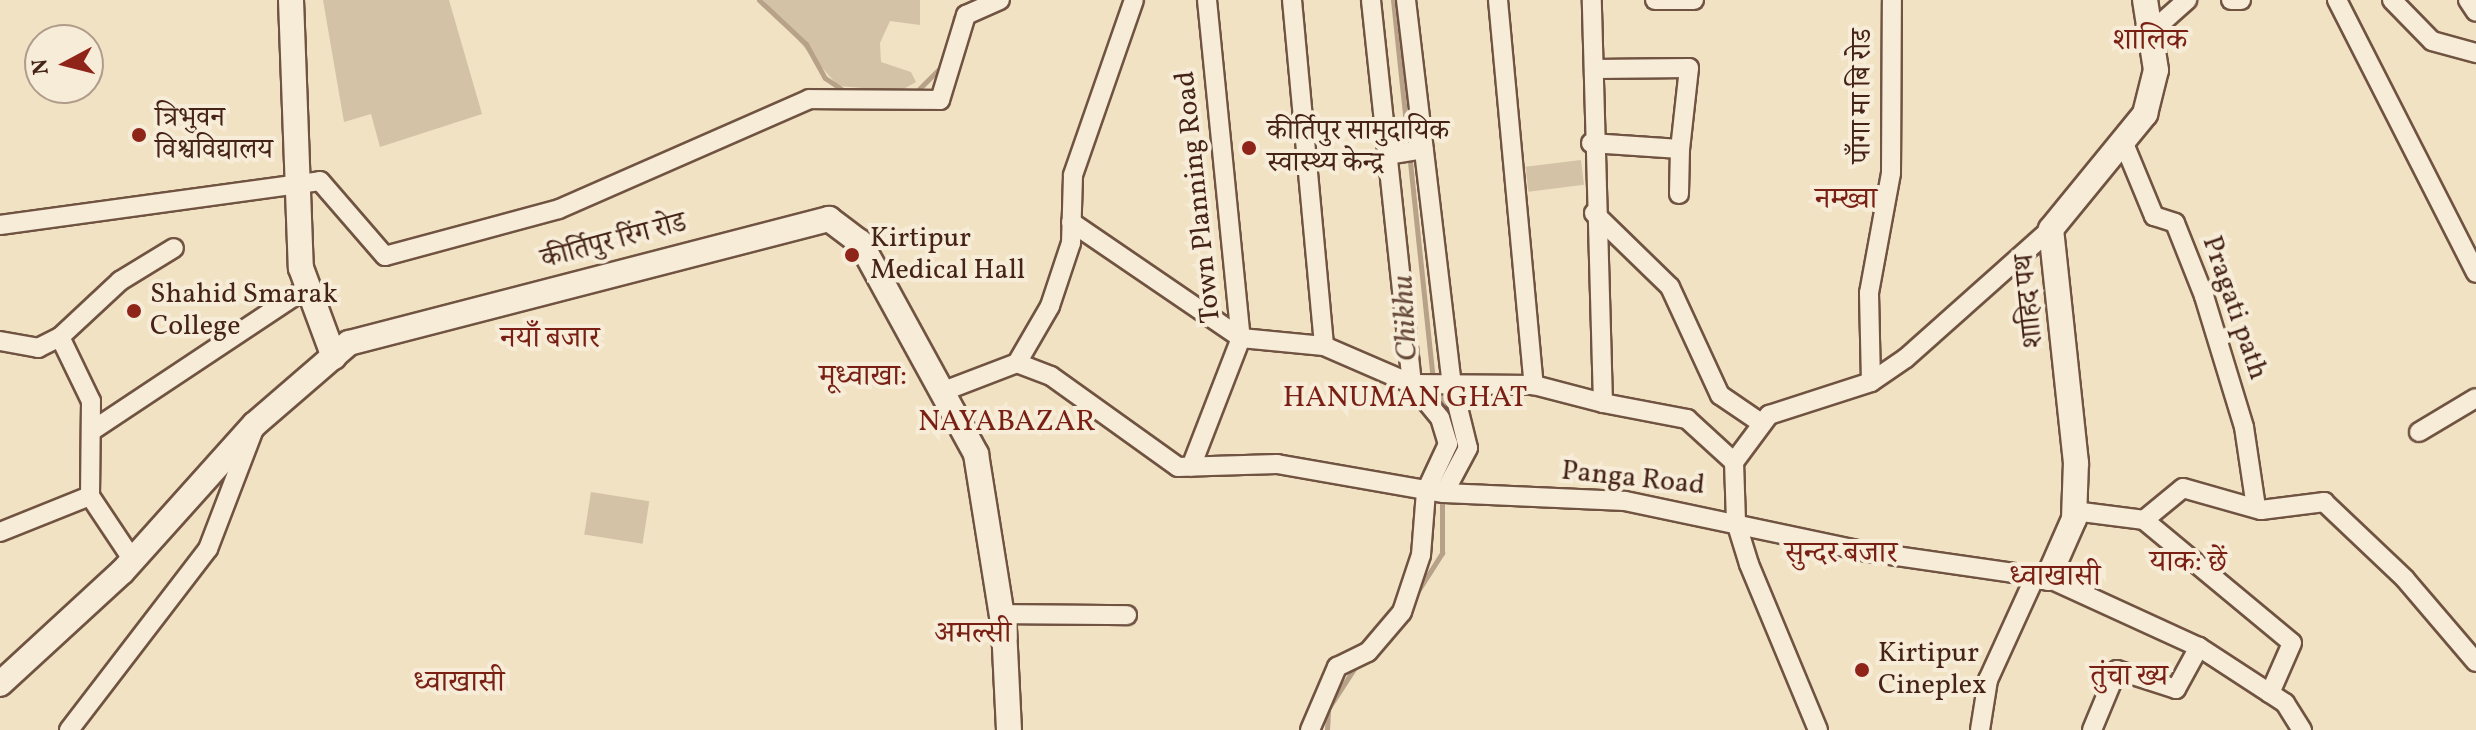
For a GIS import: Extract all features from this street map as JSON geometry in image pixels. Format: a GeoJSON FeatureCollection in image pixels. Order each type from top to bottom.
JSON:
{"type":"FeatureCollection","features":[{"type":"Feature","properties":{"kind":"street"},"geometry":{"type":"LineString","coordinates":[[291,0],[301,183],[297,223],[307,288],[334,357]]}},
{"type":"Feature","properties":{"kind":"street"},"geometry":{"type":"LineString","coordinates":[[0,225],[320,181],[385,256],[559,209],[809,99],[940,100],[966,15],[1000,0]]}},
{"type":"Feature","properties":{"kind":"street"},"geometry":{"type":"LineString","coordinates":[[944,391],[1017,363],[1050,306],[1071,222],[1073,175],[1134,0]]}},
{"type":"Feature","properties":{"kind":"street","name":"Town Planning Road"},"geometry":{"type":"LineString","coordinates":[[1207,0],[1241,338],[1324,346],[1419,384]]}},
{"type":"Feature","properties":{"kind":"street"},"geometry":{"type":"LineString","coordinates":[[1292,0],[1324,346]]}},
{"type":"Feature","properties":{"kind":"street"},"geometry":{"type":"LineString","coordinates":[[1310,730],[1337,667],[1368,652],[1402,612],[1421,555],[1433,492],[1444,463],[1446,431],[1419,384],[1387,155],[1371,0]]}},
{"type":"Feature","properties":{"kind":"street"},"geometry":{"type":"LineString","coordinates":[[1406,0],[1453,388],[1468,448],[1433,492]]}},
{"type":"Feature","properties":{"kind":"street"},"geometry":{"type":"LineString","coordinates":[[1498,0],[1534,385]]}},
{"type":"Feature","properties":{"kind":"street"},"geometry":{"type":"LineString","coordinates":[[1592,0],[1595,69],[1591,143],[1603,403]]}},
{"type":"Feature","properties":{"kind":"street"},"geometry":{"type":"LineString","coordinates":[[1655,0],[1694,0]]}},
{"type":"Feature","properties":{"kind":"street","name":"पाँगा मा बि रोड"},"geometry":{"type":"LineString","coordinates":[[1871,382],[1869,293],[1892,155],[1892,0]]}},
{"type":"Feature","properties":{"kind":"street","name":"शाहिद पथ"},"geometry":{"type":"LineString","coordinates":[[2042,578],[2074,511],[2076,463],[2051,229],[2125,146],[2145,114],[2156,70],[2145,0]]}},
{"type":"Feature","properties":{"kind":"street"},"geometry":{"type":"LineString","coordinates":[[2150,33],[2187,0]]}},
{"type":"Feature","properties":{"kind":"street"},"geometry":{"type":"LineString","coordinates":[[2231,0],[2241,0]]}},
{"type":"Feature","properties":{"kind":"street"},"geometry":{"type":"LineString","coordinates":[[2337,0],[2476,273]]}},
{"type":"Feature","properties":{"kind":"street"},"geometry":{"type":"LineString","coordinates":[[2392,0],[2432,41],[2476,53]]}},
{"type":"Feature","properties":{"kind":"street"},"geometry":{"type":"LineString","coordinates":[[2468,0],[2476,12]]}},
{"type":"Feature","properties":{"kind":"street"},"geometry":{"type":"LineString","coordinates":[[1595,69],[1689,68],[1680,149],[1679,194]]}},
{"type":"Feature","properties":{"kind":"street"},"geometry":{"type":"LineString","coordinates":[[1591,143],[1680,149]]}},
{"type":"Feature","properties":{"kind":"street","name":"Pragati path"},"geometry":{"type":"LineString","coordinates":[[2125,146],[2154,216],[2175,223],[2204,296],[2244,427],[2256,507]]}},
{"type":"Feature","properties":{"kind":"street"},"geometry":{"type":"LineString","coordinates":[[1387,155],[1424,149]]}},
{"type":"Feature","properties":{"kind":"street"},"geometry":{"type":"LineString","coordinates":[[1594,213],[1670,287],[1720,395],[1761,423]]}},
{"type":"Feature","properties":{"kind":"street","name":"कीर्तिपुर रिंग रोड"},"geometry":{"type":"LineString","coordinates":[[0,684],[132,559],[255,424],[349,343],[829,219],[860,242],[976,454],[1002,614],[1009,730]]}},
{"type":"Feature","properties":{"kind":"street"},"geometry":{"type":"LineString","coordinates":[[1071,222],[1241,338],[1191,467]]}},
{"type":"Feature","properties":{"kind":"street"},"geometry":{"type":"LineString","coordinates":[[1818,730],[1736,522],[1734,462],[1761,423],[1796,404],[1871,382],[1944,328],[2051,229]]}},
{"type":"Feature","properties":{"kind":"street"},"geometry":{"type":"LineString","coordinates":[[0,341],[38,348],[60,337],[120,281],[174,248]]}},
{"type":"Feature","properties":{"kind":"street"},"geometry":{"type":"LineString","coordinates":[[93,430],[307,288]]}},
{"type":"Feature","properties":{"kind":"street"},"geometry":{"type":"LineString","coordinates":[[60,337],[84,378],[93,430],[90,496],[132,559]]}},
{"type":"Feature","properties":{"kind":"street","name":"Panga Road"},"geometry":{"type":"LineString","coordinates":[[1017,363],[1051,376],[1155,454],[1191,467],[1277,464],[1433,492],[1625,501],[2042,578],[2199,647],[2270,693],[2302,730]]}},
{"type":"Feature","properties":{"kind":"street"},"geometry":{"type":"LineString","coordinates":[[1419,384],[1453,388],[1534,385],[1603,403],[1687,419],[1734,462]]}},
{"type":"Feature","properties":{"kind":"street"},"geometry":{"type":"LineString","coordinates":[[2419,432],[2476,398]]}},
{"type":"Feature","properties":{"kind":"street"},"geometry":{"type":"LineString","coordinates":[[69,730],[208,549],[255,424]]}},
{"type":"Feature","properties":{"kind":"street"},"geometry":{"type":"LineString","coordinates":[[2144,520],[2183,488],[2256,507],[2324,502],[2405,579],[2476,662]]}},
{"type":"Feature","properties":{"kind":"street"},"geometry":{"type":"LineString","coordinates":[[0,532],[90,496]]}},
{"type":"Feature","properties":{"kind":"street"},"geometry":{"type":"LineString","coordinates":[[2074,511],[2144,520],[2292,643],[2270,693]]}},
{"type":"Feature","properties":{"kind":"street"},"geometry":{"type":"LineString","coordinates":[[1980,730],[1988,680],[2042,578]]}},
{"type":"Feature","properties":{"kind":"street"},"geometry":{"type":"LineString","coordinates":[[1002,614],[1127,615]]}},
{"type":"Feature","properties":{"kind":"street"},"geometry":{"type":"LineString","coordinates":[[2092,730],[2117,670],[2176,689],[2199,647]]}},
{"type":"Feature","properties":{"kind":"shaded area"},"geometry":{"type":"Polygon","coordinates":[[[323,0],[449,0],[482,114],[380,147],[371,114],[344,122],[323,0]]]}},
{"type":"Feature","properties":{"kind":"shaded area"},"geometry":{"type":"Polygon","coordinates":[[[763,0],[920,0],[920,25],[890,21],[880,43],[881,62],[911,72],[916,82],[900,91],[838,86],[763,0]]]}},
{"type":"Feature","properties":{"kind":"shaded area"},"geometry":{"type":"Polygon","coordinates":[[[1581,160],[1584,185],[1528,192],[1525,167],[1581,160]]]}},
{"type":"Feature","properties":{"kind":"shaded area"},"geometry":{"type":"Polygon","coordinates":[[[591,492],[649,501],[643,544],[584,534],[591,492]]]}},
{"type":"Feature","properties":{"kind":"waterway","name":"Chikhu"},"geometry":{"type":"LineString","coordinates":[[759,0],[806,44],[825,78],[846,92]]}},
{"type":"Feature","properties":{"kind":"waterway"},"geometry":{"type":"LineString","coordinates":[[1393,0],[1433,380]]}},
{"type":"Feature","properties":{"kind":"waterway","name":"Chikhu"},"geometry":{"type":"LineString","coordinates":[[953,29],[955,17],[976,3]]}},
{"type":"Feature","properties":{"kind":"waterway","name":"Chikhu"},"geometry":{"type":"LineString","coordinates":[[914,94],[943,65]]}},
{"type":"Feature","properties":{"kind":"waterway","name":"Chikhu"},"geometry":{"type":"LineString","coordinates":[[1436,390],[1451,415]]}},
{"type":"Feature","properties":{"kind":"waterway","name":"Chikhu"},"geometry":{"type":"LineString","coordinates":[[1416,594],[1442,553],[1442,497]]}},
{"type":"Feature","properties":{"kind":"waterway","name":"Chikhu"},"geometry":{"type":"LineString","coordinates":[[1327,730],[1328,709],[1357,664]]}},
{"type":"Feature","properties":{"kind":"place","name":"त्रिभुवन विश्वविद्यालय"},"geometry":{"type":"Point","coordinates":[139,135]}},
{"type":"Feature","properties":{"kind":"place","name":"कीर्तिपुर सामुदायिक स्वास्थ्य केन्द्र"},"geometry":{"type":"Point","coordinates":[1249,148]}},
{"type":"Feature","properties":{"kind":"place","name":"Kirtipur Medical Hall"},"geometry":{"type":"Point","coordinates":[852,255]}},
{"type":"Feature","properties":{"kind":"place","name":"Shahid Smarak College"},"geometry":{"type":"Point","coordinates":[134,311]}},
{"type":"Feature","properties":{"kind":"place","name":"Kirtipur Cineplex"},"geometry":{"type":"Point","coordinates":[1862,670]}},
{"type":"Feature","properties":{"kind":"district","name":"शालिक"},"geometry":{"type":"Point","coordinates":[2150,41]}},
{"type":"Feature","properties":{"kind":"district","name":"नम्ख्वा"},"geometry":{"type":"Point","coordinates":[1846,200]}},
{"type":"Feature","properties":{"kind":"district","name":"नयाँ बजार"},"geometry":{"type":"Point","coordinates":[550,339]}},
{"type":"Feature","properties":{"kind":"district","name":"मूध्वाखा:"},"geometry":{"type":"Point","coordinates":[863,377]}},
{"type":"Feature","properties":{"kind":"district","name":"HANUMAN GHAT"},"geometry":{"type":"Point","coordinates":[1405,398]}},
{"type":"Feature","properties":{"kind":"district","name":"NAYABAZAR"},"geometry":{"type":"Point","coordinates":[1007,422]}},
{"type":"Feature","properties":{"kind":"district","name":"सुन्दर बजार"},"geometry":{"type":"Point","coordinates":[1841,554]}},
{"type":"Feature","properties":{"kind":"district","name":"याक: छें"},"geometry":{"type":"Point","coordinates":[2188,563]}},
{"type":"Feature","properties":{"kind":"district","name":"ध्वाखासी"},"geometry":{"type":"Point","coordinates":[2055,577]}},
{"type":"Feature","properties":{"kind":"district","name":"अमल्सी"},"geometry":{"type":"Point","coordinates":[973,634]}},
{"type":"Feature","properties":{"kind":"district","name":"तुंचा ख्य"},"geometry":{"type":"Point","coordinates":[2129,677]}},
{"type":"Feature","properties":{"kind":"district","name":"ध्वाखासी"},"geometry":{"type":"Point","coordinates":[459,683]}}]}
